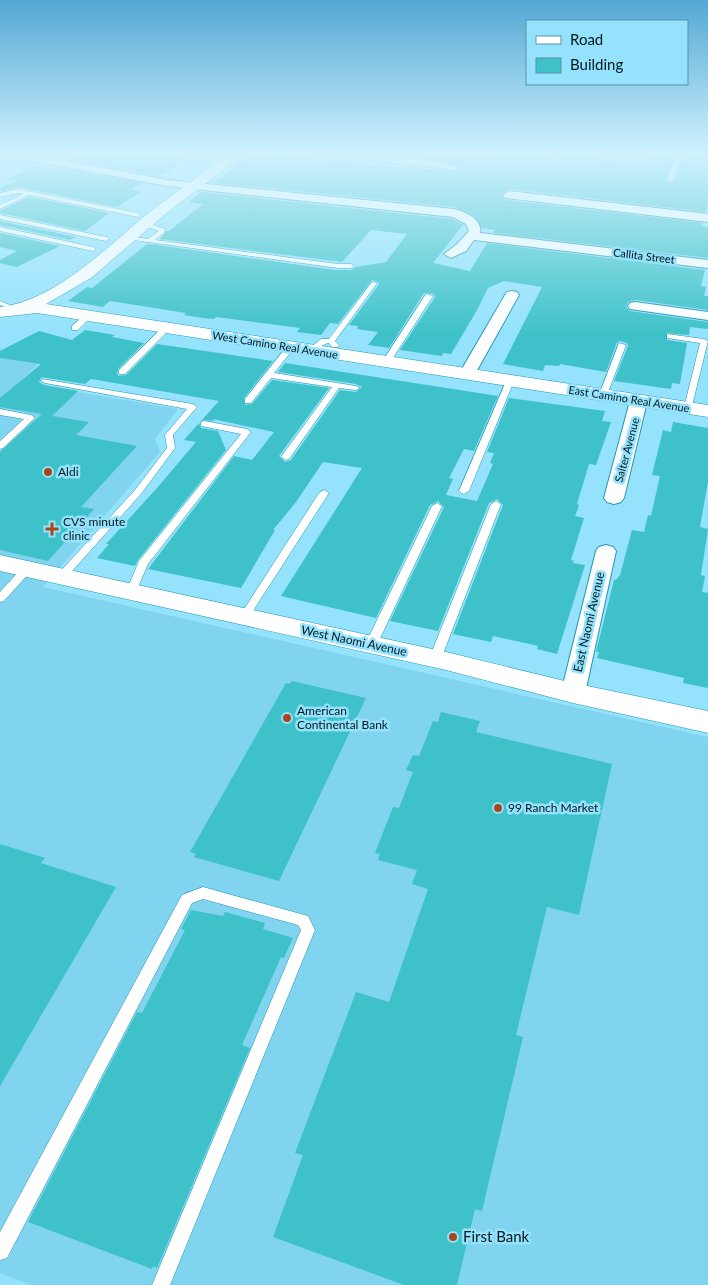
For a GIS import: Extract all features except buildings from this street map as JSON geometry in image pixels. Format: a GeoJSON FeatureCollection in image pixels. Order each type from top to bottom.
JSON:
{"type":"FeatureCollection","features":[{"type":"Feature","properties":{"kind":"street"},"geometry":{"type":"LineString","coordinates":[[4,310],[106,239],[148,214]]}},
{"type":"Feature","properties":{"kind":"street"},"geometry":{"type":"LineString","coordinates":[[452,254],[472,236],[475,228],[468,219],[454,214]]}},
{"type":"Feature","properties":{"kind":"street"},"geometry":{"type":"LineString","coordinates":[[673,214],[708,218]]}},
{"type":"Feature","properties":{"kind":"street"},"geometry":{"type":"LineString","coordinates":[[4,310],[47,297],[85,274],[128,238],[141,219]]}},
{"type":"Feature","properties":{"kind":"street","name":"Callita Street"},"geometry":{"type":"LineString","coordinates":[[472,236],[708,264]]}},
{"type":"Feature","properties":{"kind":"street"},"geometry":{"type":"LineString","coordinates":[[467,374],[512,295]]}},
{"type":"Feature","properties":{"kind":"street"},"geometry":{"type":"LineString","coordinates":[[635,306],[708,316]]}},
{"type":"Feature","properties":{"kind":"street","name":"West Camino Real Avenue"},"geometry":{"type":"LineString","coordinates":[[4,310],[37,308],[82,322],[167,328],[313,350],[332,347],[386,362],[550,387]]}},
{"type":"Feature","properties":{"kind":"street","name":"East Camino Real Avenue"},"geometry":{"type":"LineString","coordinates":[[550,387],[698,410]]}},
{"type":"Feature","properties":{"kind":"street","name":"Salter Avenue"},"geometry":{"type":"LineString","coordinates":[[614,498],[638,401]]}},
{"type":"Feature","properties":{"kind":"street","name":"East Naomi Avenue"},"geometry":{"type":"LineString","coordinates":[[573,693],[606,551]]}},
{"type":"Feature","properties":{"kind":"street","name":"West Naomi Avenue"},"geometry":{"type":"LineString","coordinates":[[0,564],[435,659],[573,693],[708,722]]}},
{"type":"Feature","properties":{"kind":"lane"},"geometry":{"type":"LineString","coordinates":[[119,214],[141,219],[162,229],[162,232],[150,241]]}},
{"type":"Feature","properties":{"kind":"lane"},"geometry":{"type":"LineString","coordinates":[[0,217],[106,239]]}},
{"type":"Feature","properties":{"kind":"lane"},"geometry":{"type":"LineString","coordinates":[[0,229],[93,249]]}},
{"type":"Feature","properties":{"kind":"lane"},"geometry":{"type":"LineString","coordinates":[[128,238],[338,266],[351,266]]}},
{"type":"Feature","properties":{"kind":"lane"},"geometry":{"type":"LineString","coordinates":[[332,347],[374,283]]}},
{"type":"Feature","properties":{"kind":"lane"},"geometry":{"type":"LineString","coordinates":[[386,362],[429,296]]}},
{"type":"Feature","properties":{"kind":"lane"},"geometry":{"type":"LineString","coordinates":[[122,372],[167,328]]}},
{"type":"Feature","properties":{"kind":"lane"},"geometry":{"type":"LineString","coordinates":[[670,336],[704,341],[698,410]]}},
{"type":"Feature","properties":{"kind":"lane"},"geometry":{"type":"LineString","coordinates":[[603,396],[622,345]]}},
{"type":"Feature","properties":{"kind":"lane"},"geometry":{"type":"LineString","coordinates":[[248,400],[292,347]]}},
{"type":"Feature","properties":{"kind":"lane"},"geometry":{"type":"LineString","coordinates":[[269,375],[356,388]]}},
{"type":"Feature","properties":{"kind":"lane"},"geometry":{"type":"LineString","coordinates":[[45,381],[193,407],[169,435],[171,448],[138,492],[61,577]]}},
{"type":"Feature","properties":{"kind":"lane"},"geometry":{"type":"LineString","coordinates":[[464,491],[510,381]]}},
{"type":"Feature","properties":{"kind":"lane"},"geometry":{"type":"LineString","coordinates":[[286,457],[337,385]]}},
{"type":"Feature","properties":{"kind":"lane"},"geometry":{"type":"LineString","coordinates":[[0,412],[31,418],[0,446]]}},
{"type":"Feature","properties":{"kind":"lane"},"geometry":{"type":"LineString","coordinates":[[131,592],[142,563],[247,432],[204,424]]}},
{"type":"Feature","properties":{"kind":"lane"},"geometry":{"type":"LineString","coordinates":[[244,617],[324,492]]}},
{"type":"Feature","properties":{"kind":"lane"},"geometry":{"type":"LineString","coordinates":[[435,659],[496,504]]}},
{"type":"Feature","properties":{"kind":"lane"},"geometry":{"type":"LineString","coordinates":[[371,645],[437,506]]}},
{"type":"Feature","properties":{"kind":"lane"},"geometry":{"type":"LineString","coordinates":[[0,599],[27,569]]}},
{"type":"Feature","properties":{"kind":"lane"},"geometry":{"type":"LineString","coordinates":[[0,1251],[187,900],[203,893],[303,920],[308,930],[161,1285]]}},
{"type":"Feature","properties":{"kind":"shaded area"},"geometry":{"type":"Polygon","coordinates":[[[0,349],[44,359],[18,382],[178,409],[155,439],[160,452],[43,587],[708,737],[708,1285],[31,1285],[0,1273],[0,349]]]}},
{"type":"Feature","properties":{"kind":"place","name":"Aldi"},"geometry":{"type":"Point","coordinates":[48,472]}},
{"type":"Feature","properties":{"kind":"place","name":"CVS minute clinic"},"geometry":{"type":"Point","coordinates":[52,529]}},
{"type":"Feature","properties":{"kind":"place","name":"American Continental Bank"},"geometry":{"type":"Point","coordinates":[287,718]}},
{"type":"Feature","properties":{"kind":"place","name":"99 Ranch Market"},"geometry":{"type":"Point","coordinates":[498,808]}},
{"type":"Feature","properties":{"kind":"place","name":"First Bank"},"geometry":{"type":"Point","coordinates":[453,1237]}}]}
